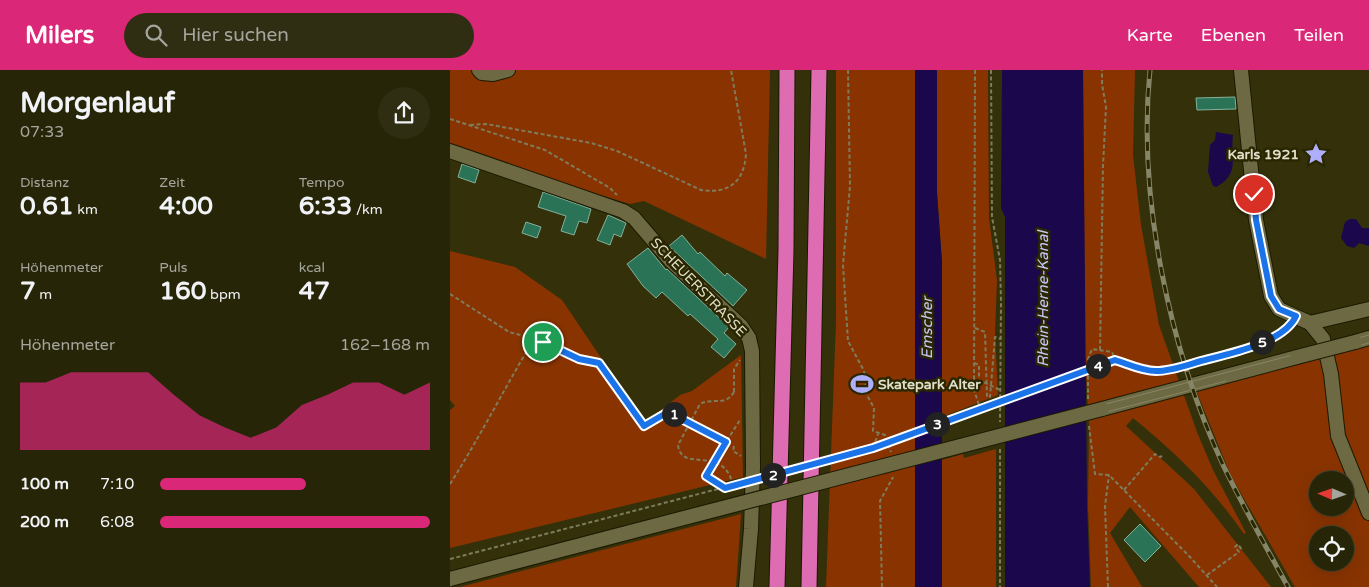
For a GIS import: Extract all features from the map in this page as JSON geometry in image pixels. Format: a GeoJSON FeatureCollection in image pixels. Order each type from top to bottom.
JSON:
{"type":"FeatureCollection","features":[{"type":"Feature","properties":{"kind":"highway"},"geometry":{"type":"LineString","coordinates":[[777,587],[786,260],[786,70]]}},
{"type":"Feature","properties":{"kind":"highway"},"geometry":{"type":"LineString","coordinates":[[809,587],[819,70]]}},
{"type":"Feature","properties":{"kind":"street"},"geometry":{"type":"LineString","coordinates":[[479,70],[482,73],[493,74],[508,70]]}},
{"type":"Feature","properties":{"kind":"street"},"geometry":{"type":"LineString","coordinates":[[1241,70],[1256,220],[1271,296],[1279,309],[1310,323],[1323,340],[1331,374],[1338,436],[1369,513]]}},
{"type":"Feature","properties":{"kind":"street","name":"SCHEUERSTRASSE"},"geometry":{"type":"LineString","coordinates":[[450,151],[624,211],[634,218],[670,260],[744,329],[749,338],[752,351],[753,404],[751,529],[746,587]]}},
{"type":"Feature","properties":{"kind":"street"},"geometry":{"type":"LineString","coordinates":[[1310,323],[1369,309]]}},
{"type":"Feature","properties":{"kind":"street"},"geometry":{"type":"LineString","coordinates":[[450,579],[1369,338]]}},
{"type":"Feature","properties":{"kind":"path"},"geometry":{"type":"LineString","coordinates":[[470,125],[486,124],[591,142],[617,151],[701,190],[715,192],[732,186],[740,178],[745,165],[746,154],[731,70]]}},
{"type":"Feature","properties":{"kind":"path"},"geometry":{"type":"LineString","coordinates":[[848,70],[850,186],[843,265],[848,341],[864,371],[867,395],[874,408],[873,431],[885,436],[892,456]]}},
{"type":"Feature","properties":{"kind":"path"},"geometry":{"type":"LineString","coordinates":[[975,70],[974,390],[980,408]]}},
{"type":"Feature","properties":{"kind":"path"},"geometry":{"type":"LineString","coordinates":[[991,70],[992,217],[1000,260],[1000,430]]}},
{"type":"Feature","properties":{"kind":"path"},"geometry":{"type":"LineString","coordinates":[[1100,350],[1103,166],[1106,107],[1102,84],[1102,70]]}},
{"type":"Feature","properties":{"kind":"path"},"geometry":{"type":"LineString","coordinates":[[450,119],[524,142],[565,160],[610,188],[617,195],[624,211]]}},
{"type":"Feature","properties":{"kind":"path"},"geometry":{"type":"LineString","coordinates":[[450,294],[509,332],[534,339],[579,359],[599,363],[644,426],[668,412],[726,442]]}},
{"type":"Feature","properties":{"kind":"path"},"geometry":{"type":"LineString","coordinates":[[450,559],[873,448],[1115,360],[1155,371],[1171,369],[1247,348],[1272,337],[1293,323],[1296,316]]}},
{"type":"Feature","properties":{"kind":"path"},"geometry":{"type":"LineString","coordinates":[[975,328],[985,332],[987,397],[990,397],[992,386],[995,337],[1001,339]]}},
{"type":"Feature","properties":{"kind":"path"},"geometry":{"type":"LineString","coordinates":[[450,484],[534,339]]}},
{"type":"Feature","properties":{"kind":"path"},"geometry":{"type":"LineString","coordinates":[[1092,349],[1112,352],[1115,360]]}},
{"type":"Feature","properties":{"kind":"path"},"geometry":{"type":"LineString","coordinates":[[733,485],[728,472],[719,463],[684,457],[679,452],[678,445],[700,404],[706,401],[722,402],[731,398],[734,392],[734,370],[736,364],[752,351]]}},
{"type":"Feature","properties":{"kind":"path"},"geometry":{"type":"LineString","coordinates":[[974,364],[979,365],[979,380],[1000,390]]}},
{"type":"Feature","properties":{"kind":"path"},"geometry":{"type":"LineString","coordinates":[[725,488],[706,476],[741,418],[753,404]]}},
{"type":"Feature","properties":{"kind":"path"},"geometry":{"type":"LineString","coordinates":[[873,448],[878,434]]}},
{"type":"Feature","properties":{"kind":"path"},"geometry":{"type":"LineString","coordinates":[[734,446],[733,451],[737,454]]}},
{"type":"Feature","properties":{"kind":"path"},"geometry":{"type":"LineString","coordinates":[[1000,449],[1000,587]]}},
{"type":"Feature","properties":{"kind":"path"},"geometry":{"type":"LineString","coordinates":[[1124,490],[1154,454],[1162,456]]}},
{"type":"Feature","properties":{"kind":"path"},"geometry":{"type":"LineString","coordinates":[[882,587],[880,501],[896,470]]}},
{"type":"Feature","properties":{"kind":"path"},"geometry":{"type":"LineString","coordinates":[[1108,587],[1105,506],[1109,475]]}},
{"type":"Feature","properties":{"kind":"path"},"geometry":{"type":"LineString","coordinates":[[1097,476],[1109,475],[1207,575],[1216,587]]}},
{"type":"Feature","properties":{"kind":"path"},"geometry":{"type":"LineString","coordinates":[[1207,575],[1239,552],[1235,547],[1238,544],[1242,550],[1243,548]]}},
{"type":"Feature","properties":{"kind":"shaded area"},"geometry":{"type":"Polygon","coordinates":[[[450,70],[770,70],[766,259],[644,201],[630,204],[531,174],[450,146],[450,70]]]}},
{"type":"Feature","properties":{"kind":"shaded area"},"geometry":{"type":"Polygon","coordinates":[[[836,70],[915,70],[915,587],[826,587],[836,322],[836,70]]]}},
{"type":"Feature","properties":{"kind":"shaded area"},"geometry":{"type":"Polygon","coordinates":[[[937,70],[988,70],[989,218],[997,280],[995,333],[998,395],[942,417],[942,262],[937,193],[937,70]]]}},
{"type":"Feature","properties":{"kind":"shaded area"},"geometry":{"type":"Polygon","coordinates":[[[1083,70],[1135,70],[1133,155],[1141,225],[1159,325],[1197,432],[1213,470],[1246,533],[1244,534],[1206,486],[1164,444],[1133,418],[1126,426],[1194,489],[1271,587],[1199,587],[1130,507],[1110,533],[1142,587],[1091,587],[1088,506],[1089,425],[1085,357],[1083,70]]]}},
{"type":"Feature","properties":{"kind":"shaded area"},"geometry":{"type":"Polygon","coordinates":[[[450,251],[515,267],[562,300],[645,423],[680,395],[692,391],[741,355],[743,477],[450,548],[450,410],[455,406],[450,400],[450,251]]]}},
{"type":"Feature","properties":{"kind":"shaded area"},"geometry":{"type":"Polygon","coordinates":[[[1369,346],[1369,587],[1295,587],[1231,476],[1196,390],[1369,346]]]}},
{"type":"Feature","properties":{"kind":"shaded area"},"geometry":{"type":"Polygon","coordinates":[[[996,449],[996,587],[942,587],[942,460],[963,454],[964,458],[996,449]]]}},
{"type":"Feature","properties":{"kind":"shaded area"},"geometry":{"type":"Polygon","coordinates":[[[741,514],[736,587],[460,587],[741,514]]]}},
{"type":"Feature","properties":{"kind":"water","name":"Emscher"},"geometry":{"type":"Polygon","coordinates":[[[915,70],[937,70],[937,193],[942,262],[942,587],[915,587],[915,70]]]}},
{"type":"Feature","properties":{"kind":"water","name":"Rhein-Herne-Kanal"},"geometry":{"type":"Polygon","coordinates":[[[1002,70],[1083,70],[1087,505],[1090,587],[1005,587],[1005,217],[1001,208],[1002,70]]]}},
{"type":"Feature","properties":{"kind":"water"},"geometry":{"type":"Polygon","coordinates":[[[1216,132],[1233,135],[1233,164],[1229,176],[1216,187],[1213,186],[1208,172],[1210,145],[1215,140],[1216,132]]]}},
{"type":"Feature","properties":{"kind":"water"},"geometry":{"type":"Polygon","coordinates":[[[1350,219],[1356,219],[1362,228],[1369,228],[1369,246],[1359,243],[1354,248],[1347,246],[1341,238],[1345,222],[1350,219]]]}},
{"type":"Feature","properties":{"kind":"building"},"geometry":{"type":"Polygon","coordinates":[[[1235,97],[1236,109],[1197,110],[1196,98],[1235,97]]]}},
{"type":"Feature","properties":{"kind":"building"},"geometry":{"type":"Polygon","coordinates":[[[462,164],[479,170],[475,183],[458,177],[462,164]]]}},
{"type":"Feature","properties":{"kind":"building"},"geometry":{"type":"Polygon","coordinates":[[[543,192],[591,209],[587,223],[579,221],[574,235],[561,231],[566,216],[538,207],[543,192]]]}},
{"type":"Feature","properties":{"kind":"building"},"geometry":{"type":"Polygon","coordinates":[[[608,215],[626,223],[621,237],[614,234],[610,245],[597,240],[608,215]]]}},
{"type":"Feature","properties":{"kind":"building"},"geometry":{"type":"Polygon","coordinates":[[[526,222],[541,227],[537,238],[522,233],[526,222]]]}},
{"type":"Feature","properties":{"kind":"building"},"geometry":{"type":"Polygon","coordinates":[[[682,235],[698,254],[700,252],[725,276],[727,273],[747,290],[733,306],[669,246],[682,235]]]}},
{"type":"Feature","properties":{"kind":"building"},"geometry":{"type":"Polygon","coordinates":[[[648,248],[666,270],[729,327],[724,333],[736,344],[724,358],[711,347],[718,339],[690,314],[688,316],[662,292],[656,298],[643,286],[627,264],[648,248]]]}},
{"type":"Feature","properties":{"kind":"building"},"geometry":{"type":"Polygon","coordinates":[[[1140,524],[1161,546],[1145,562],[1124,540],[1140,524]]]}},
{"type":"Feature","properties":{"kind":"tram line"},"geometry":{"type":"LineString","coordinates":[[450,576],[1369,335]]}},
{"type":"Feature","properties":{"kind":"tram line"},"geometry":{"type":"LineString","coordinates":[[1321,355],[1369,343]]}},
{"type":"Feature","properties":{"kind":"tram line"},"geometry":{"type":"LineString","coordinates":[[1064,423],[1226,381]]}},
{"type":"Feature","properties":{"kind":"tram line"},"geometry":{"type":"LineString","coordinates":[[682,523],[834,483]]}},
{"type":"Feature","properties":{"kind":"railway"},"geometry":{"type":"LineString","coordinates":[[1150,70],[1147,119],[1148,170],[1153,221],[1173,324],[1205,422],[1224,467],[1288,587]]}},
{"type":"Feature","properties":{"kind":"place","name":"Karls 1921"},"geometry":{"type":"Point","coordinates":[1316,154]}},
{"type":"Feature","properties":{"kind":"place","name":"Skatepark Alter"},"geometry":{"type":"Point","coordinates":[862,384]}},
{"type":"Feature","properties":{"kind":"route"},"geometry":{"type":"LineString","coordinates":[[543,342],[579,359],[599,363],[644,426],[668,412],[726,442],[706,476],[725,488],[873,448],[1115,360],[1155,371],[1171,369],[1247,348],[1272,337],[1293,323],[1296,316],[1279,309],[1271,296],[1256,220],[1254,194]]}}]}
